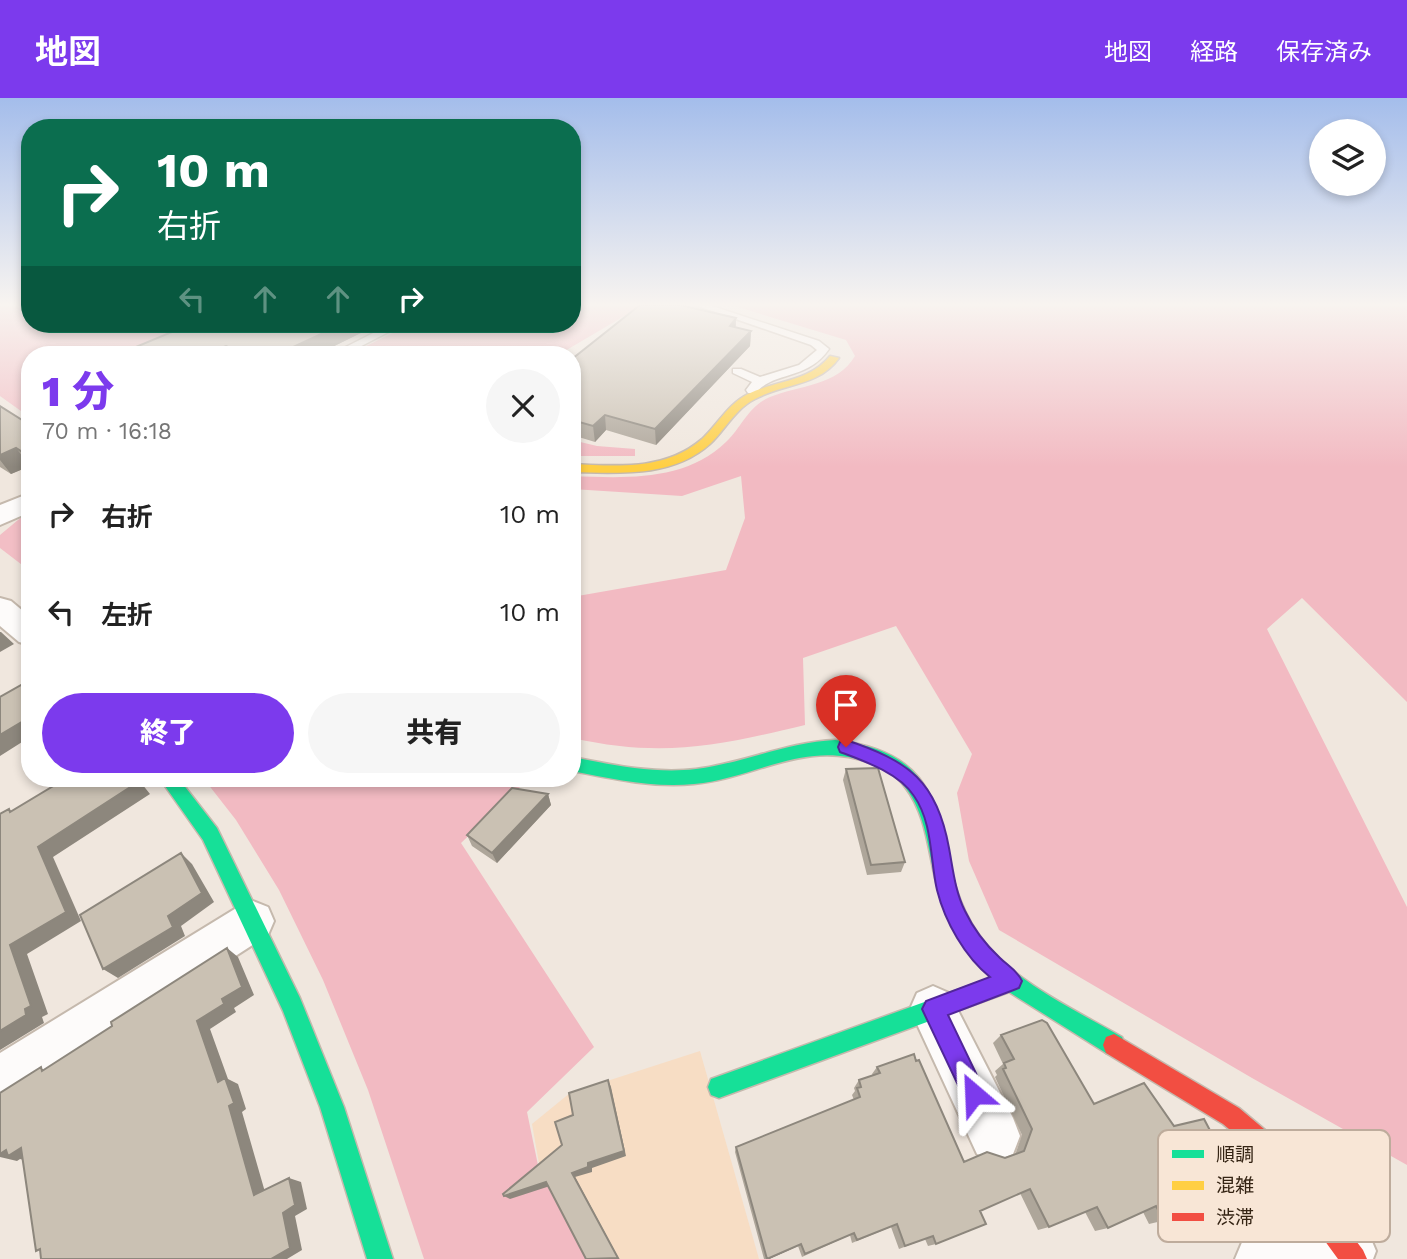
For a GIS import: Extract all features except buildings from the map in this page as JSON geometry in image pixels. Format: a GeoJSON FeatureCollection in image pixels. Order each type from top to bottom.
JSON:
{"type":"FeatureCollection","features":[{"type":"Feature","properties":{"kind":"street"},"geometry":{"type":"LineString","coordinates":[[581,468],[638,468],[682,458],[707,444],[741,403],[762,392],[825,371],[833,359]]}},
{"type":"Feature","properties":{"kind":"street"},"geometry":{"type":"LineString","coordinates":[[0,516],[21,506]]}},
{"type":"Feature","properties":{"kind":"street"},"geometry":{"type":"LineString","coordinates":[[0,609],[21,626]]}},
{"type":"Feature","properties":{"kind":"street"},"geometry":{"type":"LineString","coordinates":[[581,766],[631,776],[680,777],[715,774],[825,746],[846,747],[878,758],[905,775],[921,790],[936,827],[947,891],[957,917],[974,945],[993,967],[1011,981],[1231,1116],[1248,1130]]}},
{"type":"Feature","properties":{"kind":"street"},"geometry":{"type":"LineString","coordinates":[[175,787],[210,834],[292,1006],[332,1107],[380,1259]]}},
{"type":"Feature","properties":{"kind":"street"},"geometry":{"type":"LineString","coordinates":[[0,1080],[253,921]]}},
{"type":"Feature","properties":{"kind":"street"},"geometry":{"type":"LineString","coordinates":[[719,1087],[1011,981]]}},
{"type":"Feature","properties":{"kind":"street"},"geometry":{"type":"LineString","coordinates":[[933,1009],[995,1136]]}},
{"type":"Feature","properties":{"kind":"street"},"geometry":{"type":"LineString","coordinates":[[1262,1259],[1352,1255]]}},
{"type":"Feature","properties":{"kind":"lane"},"geometry":{"type":"LineString","coordinates":[[737,371],[758,381],[785,375],[814,359]]}},
{"type":"Feature","properties":{"kind":"lane"},"geometry":{"type":"LineString","coordinates":[[741,403],[758,381]]}},
{"type":"Feature","properties":{"kind":"shaded area"},"geometry":{"type":"Polygon","coordinates":[[[0,359],[21,359],[21,411],[0,396],[0,359]]]}},
{"type":"Feature","properties":{"kind":"shaded area"},"geometry":{"type":"Polygon","coordinates":[[[852,359],[1407,359],[1407,702],[1302,598],[1267,629],[1407,907],[1407,1165],[1390,1155],[1390,1130],[1345,1130],[999,930],[969,861],[957,793],[972,754],[896,626],[803,658],[805,725],[744,739],[690,747],[634,747],[581,740],[581,595],[726,570],[745,518],[741,476],[682,496],[581,490],[581,476],[653,475],[692,464],[710,455],[726,442],[762,401],[828,379],[852,359]]]}},
{"type":"Feature","properties":{"kind":"shaded area"},"geometry":{"type":"Polygon","coordinates":[[[581,442],[635,449],[635,456],[581,456],[581,442]]]}},
{"type":"Feature","properties":{"kind":"shaded area"},"geometry":{"type":"Polygon","coordinates":[[[21,518],[21,564],[0,548],[0,535],[21,518]]]}},
{"type":"Feature","properties":{"kind":"shaded area"},"geometry":{"type":"Polygon","coordinates":[[[210,787],[520,787],[461,843],[594,1047],[527,1112],[539,1170],[586,1259],[424,1259],[368,1090],[323,980],[279,890],[236,820],[210,787]]]}},
{"type":"Feature","properties":{"kind":"shaded area"},"geometry":{"type":"Polygon","coordinates":[[[700,1051],[759,1259],[588,1259],[540,1169],[532,1124],[570,1093],[700,1051]]]}},
{"type":"Feature","properties":{"kind":"traffic: fast"},"geometry":{"type":"LineString","coordinates":[[581,766],[635,775],[698,776],[796,751],[835,747],[853,749],[887,762],[910,780],[925,802],[955,912],[970,939],[1000,972],[1018,986],[1114,1045]]}},
{"type":"Feature","properties":{"kind":"traffic: fast"},"geometry":{"type":"LineString","coordinates":[[175,787],[210,834],[292,1006],[332,1107],[380,1259]]}},
{"type":"Feature","properties":{"kind":"traffic: fast"},"geometry":{"type":"LineString","coordinates":[[719,1087],[1011,981]]}},
{"type":"Feature","properties":{"kind":"traffic: slow"},"geometry":{"type":"LineString","coordinates":[[581,468],[643,468],[677,460],[706,441],[745,400],[818,374],[833,359]]}},
{"type":"Feature","properties":{"kind":"traffic: jam"},"geometry":{"type":"LineString","coordinates":[[1114,1045],[1231,1116],[1248,1130]]}},
{"type":"Feature","properties":{"kind":"traffic: jam"},"geometry":{"type":"LineString","coordinates":[[1341,1242],[1354,1259]]}},
{"type":"Feature","properties":{"kind":"route"},"geometry":{"type":"LineString","coordinates":[[846,747],[878,758],[905,775],[921,790],[936,827],[947,891],[957,917],[974,945],[993,967],[1011,981],[933,1009],[974,1094]]}}]}
